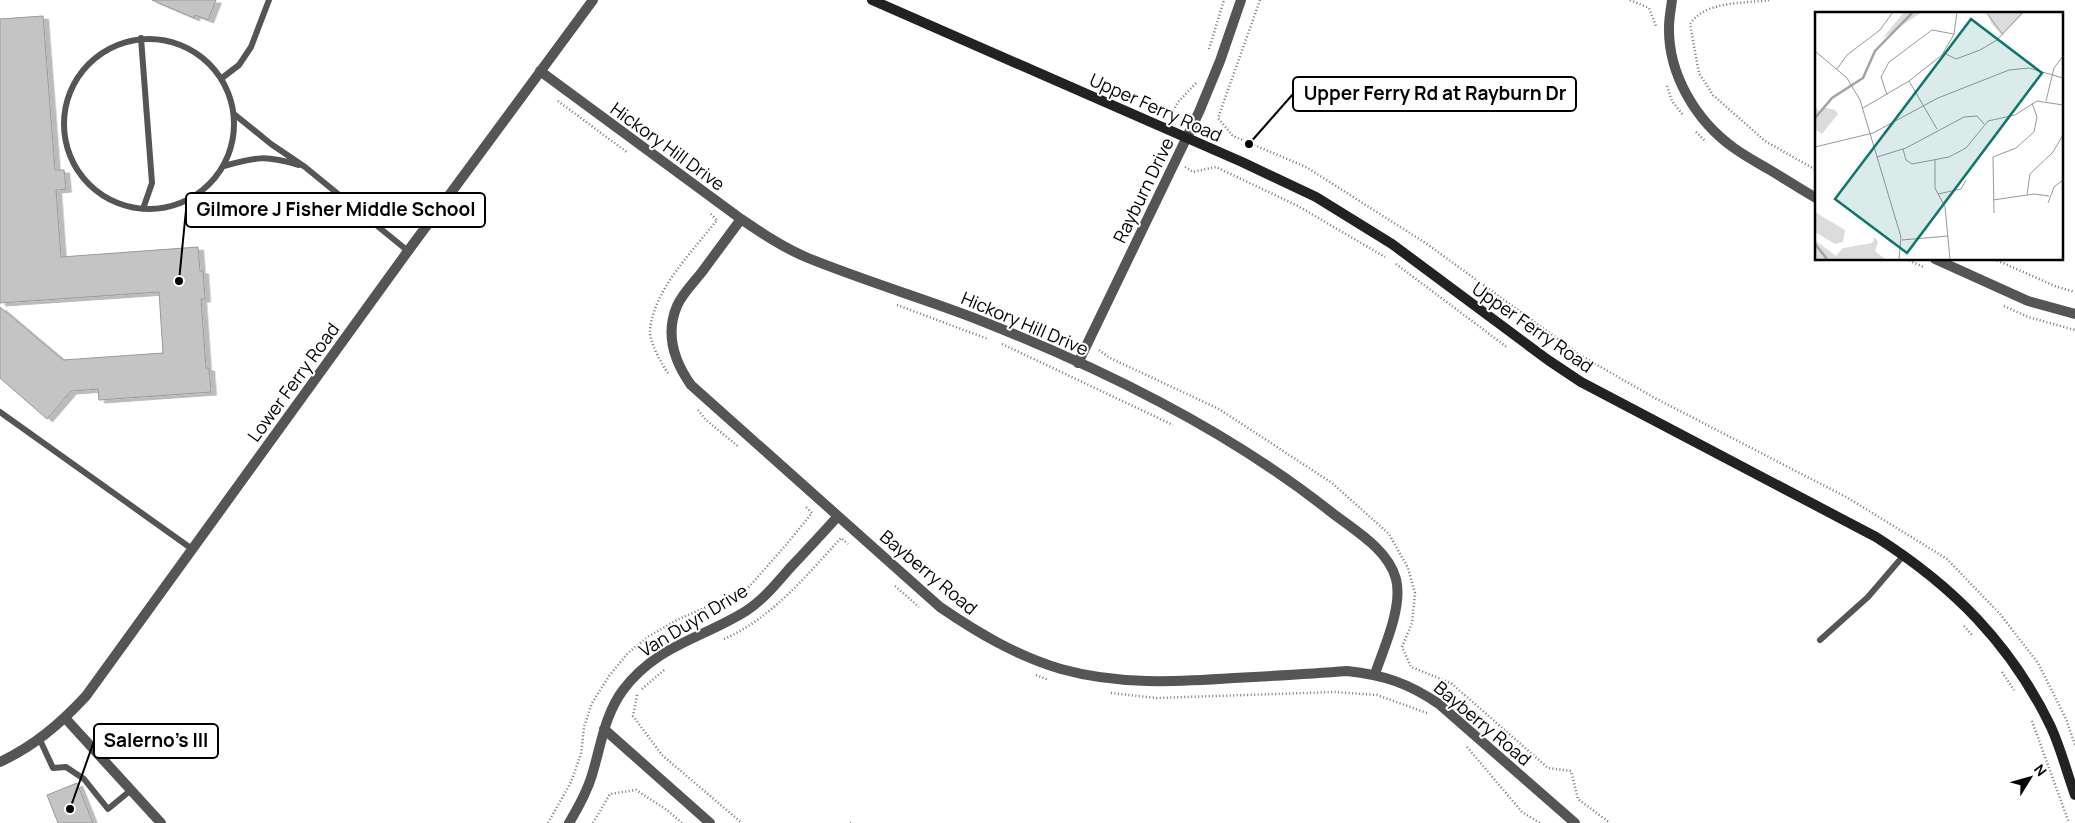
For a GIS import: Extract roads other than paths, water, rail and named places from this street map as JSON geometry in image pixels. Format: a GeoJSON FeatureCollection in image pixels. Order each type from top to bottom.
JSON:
{"type":"FeatureCollection","features":[{"type":"Feature","properties":{"kind":"main road","name":"Upper Ferry Road"},"geometry":{"type":"LineString","coordinates":[[872,0],[1242,162],[1346,214],[1392,244],[1548,360],[1582,382],[1876,537],[1904,555],[1941,583],[1968,608],[2015,665],[2035,696],[2052,729],[2075,795]]}},
{"type":"Feature","properties":{"kind":"street","name":"Lower Ferry Road"},"geometry":{"type":"LineString","coordinates":[[0,762],[40,740],[66,719],[86,696],[408,251],[593,0]]}},
{"type":"Feature","properties":{"kind":"street","name":"Rayburn Drive"},"geometry":{"type":"LineString","coordinates":[[1078,363],[1186,137],[1220,61],[1241,0]]}},
{"type":"Feature","properties":{"kind":"street"},"geometry":{"type":"LineString","coordinates":[[1672,0],[1668,27],[1671,50],[1681,83],[1700,116],[1716,134],[1734,148],[1815,197]]}},
{"type":"Feature","properties":{"kind":"street","name":"Hickory Hill Drive"},"geometry":{"type":"LineString","coordinates":[[540,71],[772,240],[807,258],[942,306],[1078,363],[1155,400],[1217,434],[1315,499],[1381,553],[1393,572],[1398,595],[1375,674]]}},
{"type":"Feature","properties":{"kind":"street","name":"Bayberry Road"},"geometry":{"type":"LineString","coordinates":[[741,219],[677,304],[672,322],[671,337],[674,355],[681,371],[691,385],[940,607],[971,628],[1003,646],[1061,669],[1098,677],[1135,682],[1174,682],[1347,671],[1375,674],[1397,680],[1439,704],[1575,823]]}},
{"type":"Feature","properties":{"kind":"street"},"geometry":{"type":"LineString","coordinates":[[1937,260],[2028,301],[2075,314]]}},
{"type":"Feature","properties":{"kind":"street","name":"Van Duyn Drive"},"geometry":{"type":"LineString","coordinates":[[570,823],[592,776],[604,729],[622,692],[637,674],[654,659],[671,648],[747,610],[766,594],[838,516]]}},
{"type":"Feature","properties":{"kind":"street"},"geometry":{"type":"LineString","coordinates":[[66,719],[161,823]]}},
{"type":"Feature","properties":{"kind":"street"},"geometry":{"type":"LineString","coordinates":[[604,729],[710,823]]}},
{"type":"Feature","properties":{"kind":"lane"},"geometry":{"type":"LineString","coordinates":[[222,78],[239,65],[252,46],[269,0]]}},
{"type":"Feature","properties":{"kind":"lane"},"geometry":{"type":"LineString","coordinates":[[141,38],[152,183],[143,210]]}},
{"type":"Feature","properties":{"kind":"lane"},"geometry":{"type":"LineString","coordinates":[[141,38],[169,41],[195,52],[210,63],[222,78],[230,95],[234,114],[233,141],[224,166],[210,185],[190,199],[168,208],[143,210],[111,200],[96,191],[79,173],[68,150],[64,125],[67,100],[77,76],[94,58],[116,45],[141,38]]}},
{"type":"Feature","properties":{"kind":"lane"},"geometry":{"type":"LineString","coordinates":[[234,114],[305,167],[408,251]]}},
{"type":"Feature","properties":{"kind":"lane"},"geometry":{"type":"LineString","coordinates":[[224,166],[258,157],[278,159],[305,167]]}},
{"type":"Feature","properties":{"kind":"lane"},"geometry":{"type":"LineString","coordinates":[[0,412],[192,549]]}},
{"type":"Feature","properties":{"kind":"lane"},"geometry":{"type":"LineString","coordinates":[[1820,640],[1868,597],[1904,555]]}},
{"type":"Feature","properties":{"kind":"lane"},"geometry":{"type":"LineString","coordinates":[[40,740],[53,768],[66,767],[84,779],[108,809],[131,790]]}},
{"type":"Feature","properties":{"kind":"place","name":"Upper Ferry Rd at Rayburn Dr"},"geometry":{"type":"Point","coordinates":[1249,144]}},
{"type":"Feature","properties":{"kind":"place","name":"Gilmore J Fisher Middle School"},"geometry":{"type":"Point","coordinates":[179,281]}},
{"type":"Feature","properties":{"kind":"place","name":"Salerno's III"},"geometry":{"type":"Point","coordinates":[70,809]}}]}
